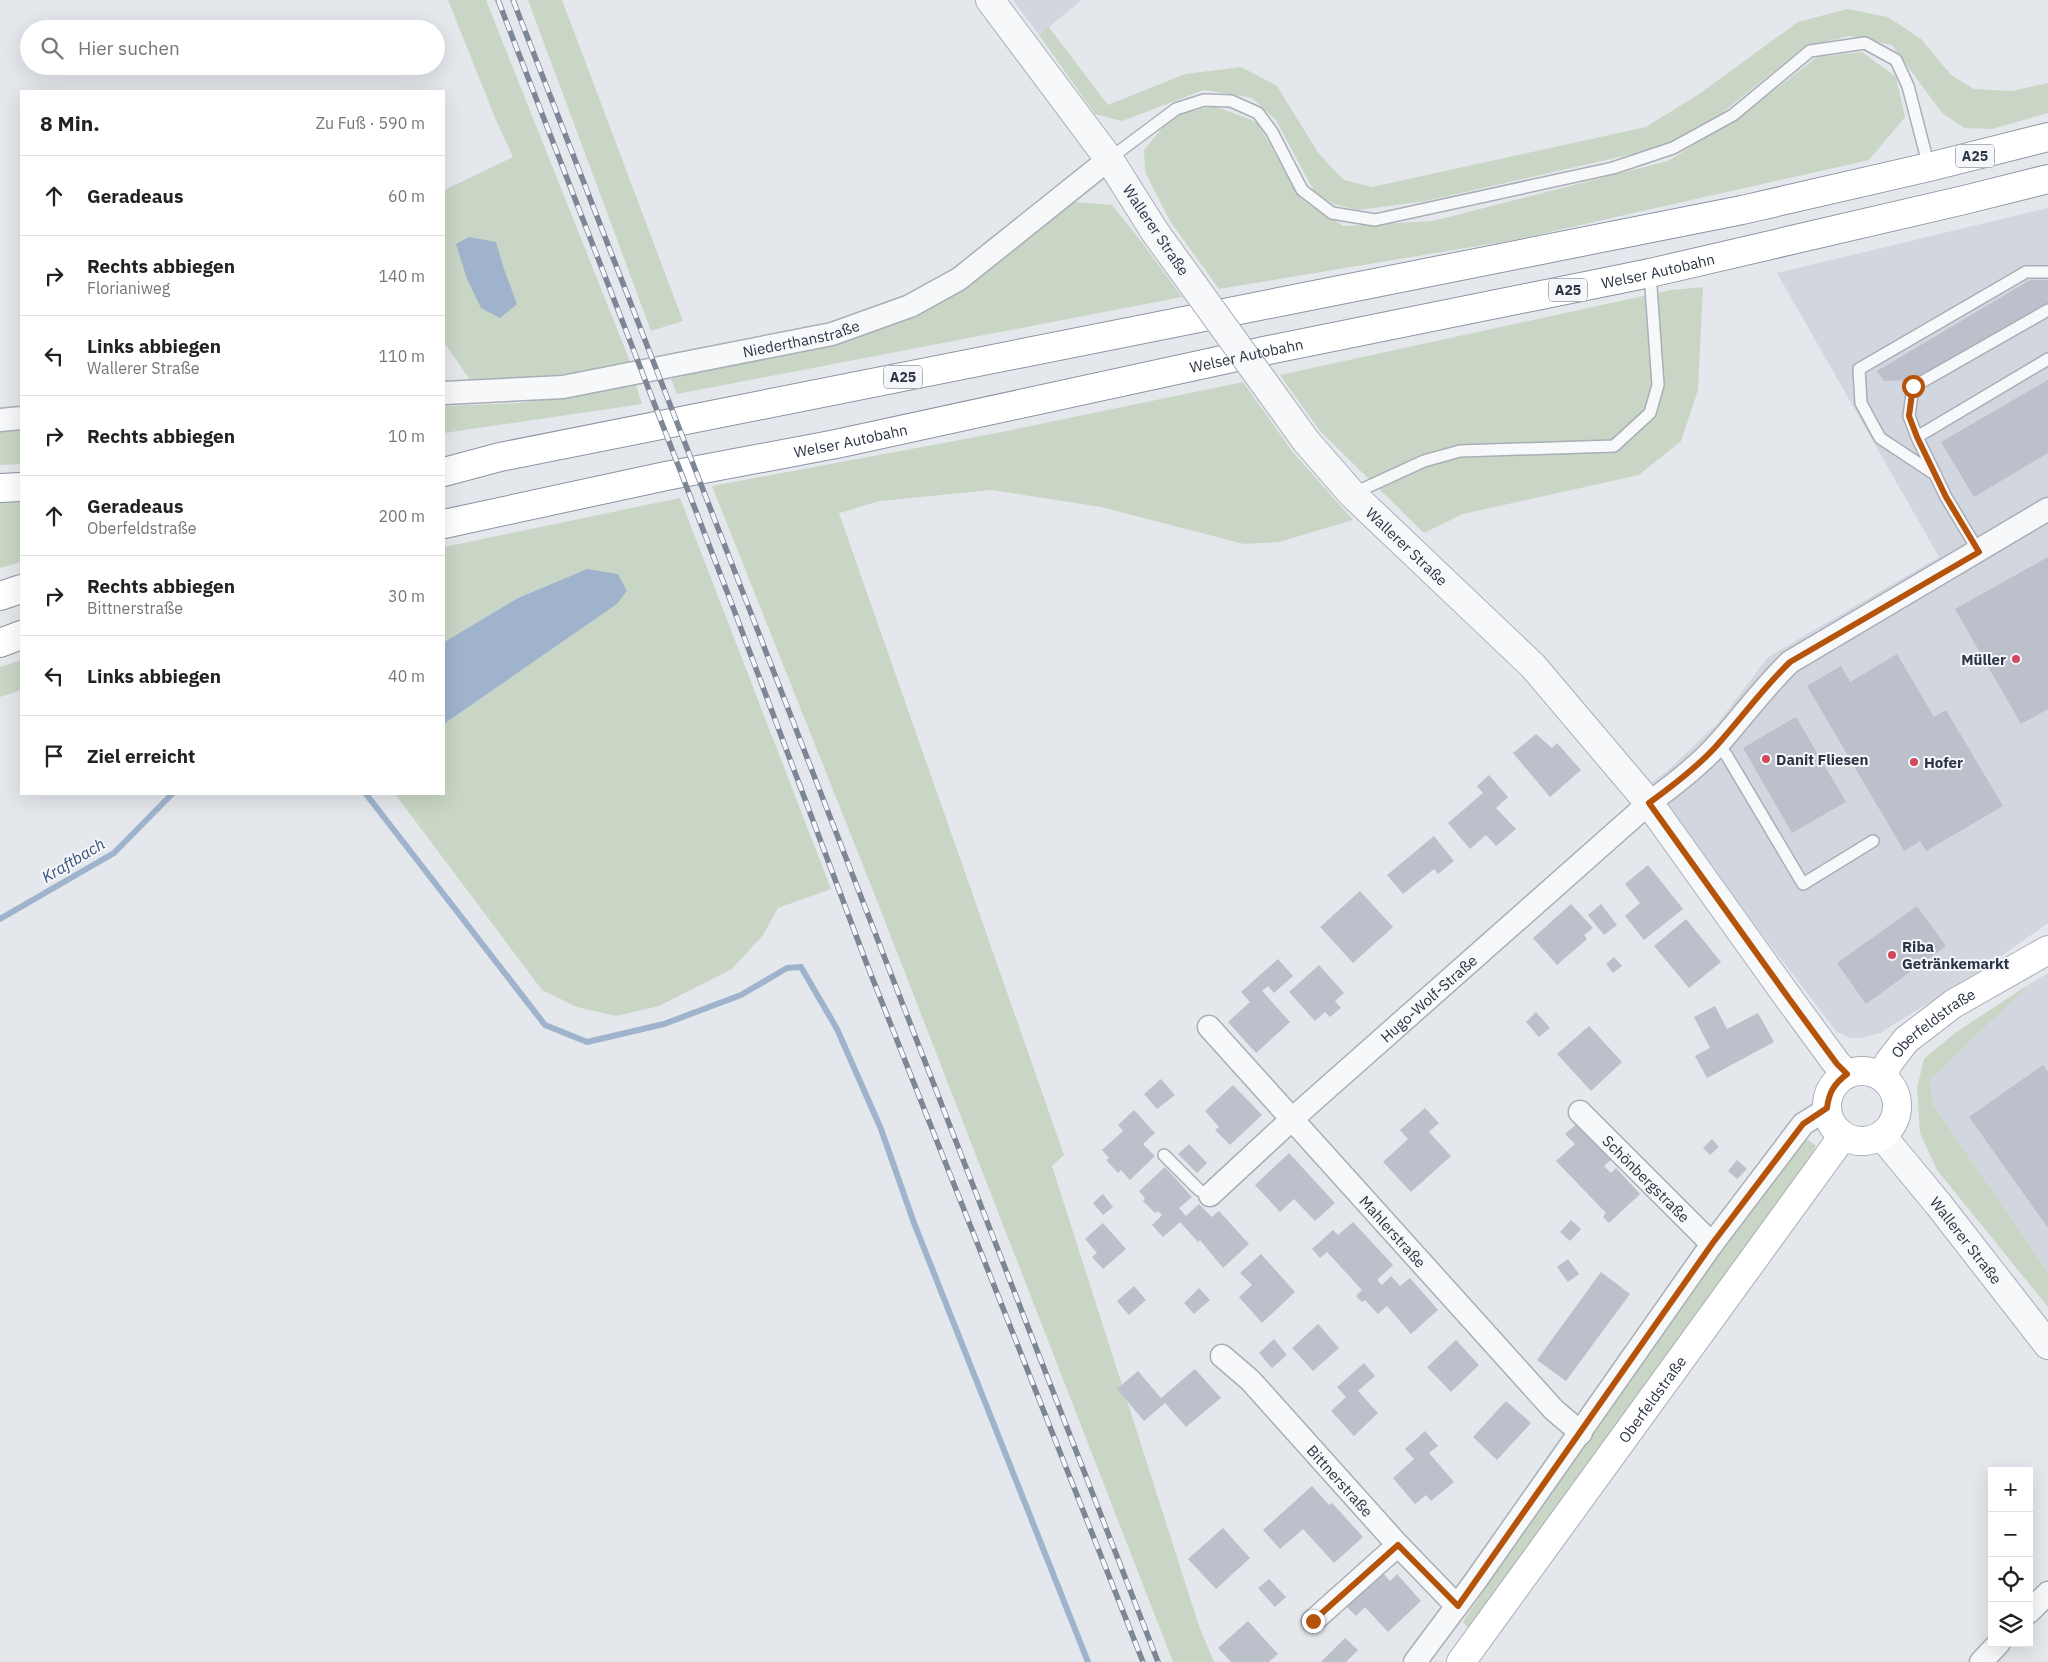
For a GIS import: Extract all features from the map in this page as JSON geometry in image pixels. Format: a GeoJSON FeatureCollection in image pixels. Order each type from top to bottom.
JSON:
{"type":"FeatureCollection","features":[{"type":"Feature","properties":{"kind":"main road","name":"A25"},"geometry":{"type":"LineString","coordinates":[[445,472],[500,457],[1742,210],[1929,168],[2048,137]]}},
{"type":"Feature","properties":{"kind":"main road","name":"Welser Autobahn"},"geometry":{"type":"LineString","coordinates":[[445,524],[666,476],[836,444],[1255,353],[1650,273],[2048,179]]}},
{"type":"Feature","properties":{"kind":"main road"},"geometry":{"type":"LineString","coordinates":[[445,461],[500,457]]}},
{"type":"Feature","properties":{"kind":"main road"},"geometry":{"type":"LineString","coordinates":[[0,488],[20,487]]}},
{"type":"Feature","properties":{"kind":"main road"},"geometry":{"type":"LineString","coordinates":[[0,596],[20,589]]}},
{"type":"Feature","properties":{"kind":"main road"},"geometry":{"type":"LineString","coordinates":[[0,643],[20,635]]}},
{"type":"Feature","properties":{"kind":"main road","name":"Oberfeldstraße"},"geometry":{"type":"LineString","coordinates":[[1882,1076],[1906,1040],[1953,1004],[2048,950]]}},
{"type":"Feature","properties":{"kind":"main road"},"geometry":{"type":"LineString","coordinates":[[1859,1071],[1871,1072],[1882,1076],[1893,1090],[1898,1106],[1893,1123],[1882,1136],[1870,1141],[1856,1141],[1844,1136],[1832,1124],[1827,1108],[1828,1095],[1836,1082],[1847,1074],[1859,1071]]}},
{"type":"Feature","properties":{"kind":"main road","name":"Oberfeldstraße"},"geometry":{"type":"LineString","coordinates":[[1461,1662],[1844,1136]]}},
{"type":"Feature","properties":{"kind":"street","name":"Wallerer Straße"},"geometry":{"type":"LineString","coordinates":[[990,0],[1109,159],[1155,232],[1306,441],[1352,494],[1533,666],[1649,803],[1790,1000],[1837,1064],[1847,1074]]}},
{"type":"Feature","properties":{"kind":"street","name":"Niederthanstraße"},"geometry":{"type":"LineString","coordinates":[[445,392],[563,386],[694,362],[841,331],[910,306],[959,279],[1109,159]]}},
{"type":"Feature","properties":{"kind":"street"},"geometry":{"type":"LineString","coordinates":[[0,420],[20,418]]}},
{"type":"Feature","properties":{"kind":"street","name":"Hugo-Wolf-Straße"},"geometry":{"type":"LineString","coordinates":[[1210,1195],[1291,1120],[1649,803],[1667,790],[1718,745],[1768,683],[1790,662],[1979,552],[2048,509]]}},
{"type":"Feature","properties":{"kind":"street","name":"Mahlerstraße"},"geometry":{"type":"LineString","coordinates":[[1209,1027],[1554,1410],[1580,1433]]}},
{"type":"Feature","properties":{"kind":"street"},"geometry":{"type":"LineString","coordinates":[[1415,1662],[1458,1606],[1712,1244],[1803,1124],[1827,1108]]}},
{"type":"Feature","properties":{"kind":"street","name":"Schönbergstraße"},"geometry":{"type":"LineString","coordinates":[[1580,1112],[1712,1244]]}},
{"type":"Feature","properties":{"kind":"street","name":"Wallerer Straße"},"geometry":{"type":"LineString","coordinates":[[1882,1136],[1939,1205],[2048,1345]]}},
{"type":"Feature","properties":{"kind":"street","name":"Bittnerstraße"},"geometry":{"type":"LineString","coordinates":[[1222,1356],[1250,1380],[1398,1545],[1458,1606]]}},
{"type":"Feature","properties":{"kind":"street"},"geometry":{"type":"LineString","coordinates":[[1313,1621],[1398,1545]]}},
{"type":"Feature","properties":{"kind":"street"},"geometry":{"type":"LineString","coordinates":[[2033,1608],[2048,1593]]}},
{"type":"Feature","properties":{"kind":"street"},"geometry":{"type":"LineString","coordinates":[[1981,1662],[1995,1647]]}},
{"type":"Feature","properties":{"kind":"lane"},"geometry":{"type":"LineString","coordinates":[[1109,159],[1176,109],[1204,100],[1231,101],[1258,113],[1272,132],[1302,190],[1332,213],[1375,220],[1613,168],[1673,148],[1733,115],[1810,51],[1865,43],[1896,60],[1908,86],[1929,168]]}},
{"type":"Feature","properties":{"kind":"lane"},"geometry":{"type":"LineString","coordinates":[[1936,475],[1880,438],[1861,403],[1859,369],[2026,272],[2048,272]]}},
{"type":"Feature","properties":{"kind":"lane"},"geometry":{"type":"LineString","coordinates":[[1352,494],[1424,461],[1460,451],[1614,446],[1650,413],[1658,385],[1650,273]]}},
{"type":"Feature","properties":{"kind":"lane"},"geometry":{"type":"LineString","coordinates":[[1979,552],[1917,437],[1909,416],[1913,386],[2048,310]]}},
{"type":"Feature","properties":{"kind":"lane"},"geometry":{"type":"LineString","coordinates":[[1917,437],[2048,359]]}},
{"type":"Feature","properties":{"kind":"lane"},"geometry":{"type":"LineString","coordinates":[[1718,745],[1727,756],[1803,884],[1873,841]]}},
{"type":"Feature","properties":{"kind":"lane"},"geometry":{"type":"LineString","coordinates":[[1164,1155],[1199,1190],[1210,1195]]}},
{"type":"Feature","properties":{"kind":"shaded area"},"geometry":{"type":"Polygon","coordinates":[[[1013,0],[1082,0],[1039,35],[1013,0]]]}},
{"type":"Feature","properties":{"kind":"shaded area"},"geometry":{"type":"Polygon","coordinates":[[[2048,208],[2048,923],[1980,971],[1880,1033],[1862,1038],[1849,1038],[1836,1031],[1762,934],[1652,782],[1666,772],[1718,723],[1768,657],[1939,557],[1777,273],[2048,208]]]}},
{"type":"Feature","properties":{"kind":"shaded area"},"geometry":{"type":"Polygon","coordinates":[[[2048,973],[2048,1273],[1933,1104],[1930,1080],[2031,983],[2048,973]]]}},
{"type":"Feature","properties":{"kind":"green space"},"geometry":{"type":"Polygon","coordinates":[[[448,0],[486,0],[633,369],[590,378],[472,383],[445,343],[445,190],[513,157],[496,120],[448,0]]]}},
{"type":"Feature","properties":{"kind":"green space"},"geometry":{"type":"Polygon","coordinates":[[[528,0],[562,0],[683,321],[651,331],[528,0]]]}},
{"type":"Feature","properties":{"kind":"green space"},"geometry":{"type":"Polygon","coordinates":[[[1847,9],[1888,17],[1921,39],[1951,75],[1974,89],[2012,91],[2048,83],[2048,113],[1992,129],[1964,128],[1942,113],[1892,45],[1850,36],[1805,46],[1722,113],[1659,148],[1426,201],[1358,210],[1334,204],[1315,193],[1276,120],[1252,98],[1204,90],[1122,121],[1095,114],[1039,35],[1048,26],[1108,105],[1185,74],[1241,67],[1277,86],[1319,154],[1344,180],[1372,187],[1646,127],[1699,94],[1798,22],[1847,9]]]}},
{"type":"Feature","properties":{"kind":"green space"},"geometry":{"type":"Polygon","coordinates":[[[1862,52],[1896,77],[1905,117],[1869,160],[1514,240],[1219,289],[1170,221],[1145,172],[1144,150],[1172,116],[1214,106],[1257,122],[1302,200],[1343,226],[1433,221],[1668,161],[1748,111],[1817,57],[1862,52]]]}},
{"type":"Feature","properties":{"kind":"green space"},"geometry":{"type":"Polygon","coordinates":[[[1075,202],[1112,205],[1182,297],[677,394],[671,379],[851,338],[1029,237],[1075,202]]]}},
{"type":"Feature","properties":{"kind":"green space"},"geometry":{"type":"Polygon","coordinates":[[[1703,287],[1698,390],[1681,441],[1639,475],[1463,514],[1424,533],[1320,431],[1280,375],[1671,290],[1703,287]]]}},
{"type":"Feature","properties":{"kind":"green space"},"geometry":{"type":"Polygon","coordinates":[[[635,382],[642,404],[445,433],[445,406],[521,403],[635,382]]]}},
{"type":"Feature","properties":{"kind":"green space"},"geometry":{"type":"Polygon","coordinates":[[[1243,382],[1292,451],[1353,520],[1279,542],[1244,544],[1101,507],[992,490],[880,501],[839,513],[1064,1155],[1052,1166],[1199,1626],[1214,1662],[1173,1662],[872,888],[712,486],[997,433],[1243,382]]]}},
{"type":"Feature","properties":{"kind":"green space"},"geometry":{"type":"Polygon","coordinates":[[[20,427],[20,464],[0,465],[0,429],[20,427]]]}},
{"type":"Feature","properties":{"kind":"green space"},"geometry":{"type":"Polygon","coordinates":[[[680,498],[831,889],[778,908],[763,935],[732,969],[659,1006],[616,1016],[577,1007],[542,990],[396,795],[445,795],[445,723],[617,604],[627,591],[587,569],[518,598],[445,641],[445,547],[680,498]]]}},
{"type":"Feature","properties":{"kind":"green space"},"geometry":{"type":"Polygon","coordinates":[[[20,502],[20,562],[0,568],[0,503],[20,502]]]}},
{"type":"Feature","properties":{"kind":"green space"},"geometry":{"type":"Polygon","coordinates":[[[20,660],[20,690],[0,697],[0,667],[20,660]]]}},
{"type":"Feature","properties":{"kind":"green space"},"geometry":{"type":"Polygon","coordinates":[[[2031,983],[1930,1080],[1933,1104],[2048,1273],[2048,1307],[1937,1170],[1920,1133],[1917,1088],[1924,1059],[1955,1033],[2031,983]]]}},
{"type":"Feature","properties":{"kind":"green space"},"geometry":{"type":"Polygon","coordinates":[[[1804,1137],[1816,1146],[1791,1192],[1472,1633],[1463,1622],[1636,1357],[1804,1137]]]}},
{"type":"Feature","properties":{"kind":"water"},"geometry":{"type":"Polygon","coordinates":[[[469,237],[496,242],[517,304],[500,318],[481,308],[467,279],[456,244],[469,237]]]}},
{"type":"Feature","properties":{"kind":"water"},"geometry":{"type":"Polygon","coordinates":[[[587,569],[618,574],[627,591],[617,604],[445,723],[445,641],[518,598],[587,569]]]}},
{"type":"Feature","properties":{"kind":"building"},"geometry":{"type":"Polygon","coordinates":[[[2030,280],[2048,280],[2048,303],[1918,380],[1884,381],[1877,371],[2030,280]]]}},
{"type":"Feature","properties":{"kind":"building"},"geometry":{"type":"Polygon","coordinates":[[[2048,380],[2048,453],[1974,497],[1941,442],[2048,380]]]}},
{"type":"Feature","properties":{"kind":"building","name":"Müller"},"geometry":{"type":"Polygon","coordinates":[[[2048,557],[2048,709],[2021,724],[1955,609],[2048,557]]]}},
{"type":"Feature","properties":{"kind":"building","name":"Hofer"},"geometry":{"type":"Polygon","coordinates":[[[1897,654],[1934,717],[1946,710],[2003,806],[1926,851],[1920,841],[1904,851],[1807,686],[1841,666],[1850,682],[1897,654]]]}},
{"type":"Feature","properties":{"kind":"building"},"geometry":{"type":"Polygon","coordinates":[[[1796,717],[1846,802],[1792,833],[1743,748],[1796,717]]]}},
{"type":"Feature","properties":{"kind":"building"},"geometry":{"type":"Polygon","coordinates":[[[1536,734],[1552,748],[1557,743],[1581,770],[1550,797],[1513,753],[1536,734]]]}},
{"type":"Feature","properties":{"kind":"building"},"geometry":{"type":"Polygon","coordinates":[[[1489,775],[1508,797],[1496,808],[1516,829],[1496,846],[1486,835],[1470,849],[1448,823],[1483,793],[1477,786],[1489,775]]]}},
{"type":"Feature","properties":{"kind":"building"},"geometry":{"type":"Polygon","coordinates":[[[1434,836],[1454,861],[1438,874],[1434,869],[1403,894],[1387,875],[1434,836]]]}},
{"type":"Feature","properties":{"kind":"building"},"geometry":{"type":"Polygon","coordinates":[[[1648,865],[1683,909],[1644,940],[1625,916],[1640,903],[1625,884],[1648,865]]]}},
{"type":"Feature","properties":{"kind":"building"},"geometry":{"type":"Polygon","coordinates":[[[1360,891],[1393,927],[1353,963],[1320,927],[1360,891]]]}},
{"type":"Feature","properties":{"kind":"building"},"geometry":{"type":"Polygon","coordinates":[[[1571,904],[1593,928],[1584,935],[1587,939],[1557,965],[1533,938],[1571,904]]]}},
{"type":"Feature","properties":{"kind":"building"},"geometry":{"type":"Polygon","coordinates":[[[1601,904],[1617,925],[1604,935],[1588,915],[1601,904]]]}},
{"type":"Feature","properties":{"kind":"building","name":"Riba Getränkemarkt"},"geometry":{"type":"Polygon","coordinates":[[[1917,906],[1946,946],[1866,1004],[1837,963],[1917,906]]]}},
{"type":"Feature","properties":{"kind":"building"},"geometry":{"type":"Polygon","coordinates":[[[1686,919],[1721,962],[1689,988],[1654,946],[1686,919]]]}},
{"type":"Feature","properties":{"kind":"building"},"geometry":{"type":"Polygon","coordinates":[[[1614,957],[1622,966],[1613,973],[1606,964],[1614,957]]]}},
{"type":"Feature","properties":{"kind":"building"},"geometry":{"type":"Polygon","coordinates":[[[1278,959],[1293,976],[1274,993],[1268,986],[1262,991],[1290,1022],[1256,1053],[1228,1022],[1250,1002],[1241,992],[1278,959]]]}},
{"type":"Feature","properties":{"kind":"building"},"geometry":{"type":"Polygon","coordinates":[[[1319,965],[1344,993],[1335,1001],[1341,1008],[1330,1017],[1325,1012],[1315,1021],[1289,992],[1319,965]]]}},
{"type":"Feature","properties":{"kind":"building"},"geometry":{"type":"Polygon","coordinates":[[[1715,1006],[1727,1029],[1758,1013],[1774,1042],[1707,1078],[1695,1056],[1710,1048],[1694,1017],[1715,1006]]]}},
{"type":"Feature","properties":{"kind":"building"},"geometry":{"type":"Polygon","coordinates":[[[1536,1012],[1550,1028],[1539,1037],[1526,1022],[1536,1012]]]}},
{"type":"Feature","properties":{"kind":"building"},"geometry":{"type":"Polygon","coordinates":[[[1589,1026],[1622,1062],[1591,1091],[1557,1054],[1589,1026]]]}},
{"type":"Feature","properties":{"kind":"building"},"geometry":{"type":"Polygon","coordinates":[[[2043,1065],[2048,1072],[2048,1228],[1969,1117],[2043,1065]]]}},
{"type":"Feature","properties":{"kind":"building"},"geometry":{"type":"Polygon","coordinates":[[[1161,1079],[1175,1095],[1157,1109],[1144,1094],[1161,1079]]]}},
{"type":"Feature","properties":{"kind":"building"},"geometry":{"type":"Polygon","coordinates":[[[1233,1085],[1262,1115],[1230,1145],[1215,1130],[1219,1127],[1205,1111],[1233,1085]]]}},
{"type":"Feature","properties":{"kind":"building"},"geometry":{"type":"Polygon","coordinates":[[[1425,1108],[1439,1123],[1429,1132],[1451,1156],[1411,1192],[1383,1162],[1408,1139],[1400,1130],[1425,1108]]]}},
{"type":"Feature","properties":{"kind":"building"},"geometry":{"type":"Polygon","coordinates":[[[1134,1110],[1155,1133],[1143,1144],[1155,1156],[1130,1180],[1121,1170],[1118,1173],[1106,1160],[1109,1158],[1102,1150],[1123,1131],[1118,1125],[1134,1110]]]}},
{"type":"Feature","properties":{"kind":"building"},"geometry":{"type":"Polygon","coordinates":[[[1580,1121],[1614,1157],[1604,1166],[1611,1173],[1616,1168],[1640,1194],[1609,1223],[1603,1217],[1606,1213],[1556,1161],[1575,1144],[1565,1134],[1580,1121]]]}},
{"type":"Feature","properties":{"kind":"building"},"geometry":{"type":"Polygon","coordinates":[[[1712,1139],[1719,1147],[1710,1155],[1703,1148],[1712,1139]]]}},
{"type":"Feature","properties":{"kind":"building"},"geometry":{"type":"Polygon","coordinates":[[[1189,1144],[1207,1163],[1197,1173],[1178,1154],[1189,1144]]]}},
{"type":"Feature","properties":{"kind":"building"},"geometry":{"type":"Polygon","coordinates":[[[1289,1153],[1335,1203],[1315,1221],[1294,1199],[1280,1212],[1255,1185],[1289,1153]]]}},
{"type":"Feature","properties":{"kind":"building"},"geometry":{"type":"Polygon","coordinates":[[[1737,1160],[1747,1169],[1737,1179],[1728,1171],[1737,1160]]]}},
{"type":"Feature","properties":{"kind":"building"},"geometry":{"type":"Polygon","coordinates":[[[1165,1167],[1192,1197],[1179,1208],[1186,1216],[1199,1204],[1212,1217],[1219,1211],[1249,1244],[1223,1268],[1200,1240],[1198,1242],[1180,1222],[1163,1237],[1152,1225],[1162,1215],[1158,1211],[1155,1213],[1143,1201],[1145,1198],[1139,1191],[1165,1167]]]}},
{"type":"Feature","properties":{"kind":"building"},"geometry":{"type":"Polygon","coordinates":[[[1103,1194],[1113,1207],[1103,1215],[1093,1203],[1103,1194]]]}},
{"type":"Feature","properties":{"kind":"building"},"geometry":{"type":"Polygon","coordinates":[[[1571,1220],[1581,1229],[1570,1241],[1560,1232],[1571,1220]]]}},
{"type":"Feature","properties":{"kind":"building"},"geometry":{"type":"Polygon","coordinates":[[[1353,1222],[1393,1265],[1377,1280],[1382,1285],[1391,1276],[1400,1286],[1410,1278],[1438,1310],[1411,1334],[1387,1306],[1378,1314],[1365,1300],[1362,1302],[1356,1296],[1362,1290],[1327,1252],[1320,1258],[1312,1249],[1333,1230],[1338,1235],[1353,1222]]]}},
{"type":"Feature","properties":{"kind":"building"},"geometry":{"type":"Polygon","coordinates":[[[1103,1223],[1126,1249],[1103,1269],[1092,1257],[1097,1253],[1085,1239],[1103,1223]]]}},
{"type":"Feature","properties":{"kind":"building"},"geometry":{"type":"Polygon","coordinates":[[[1261,1254],[1295,1292],[1262,1323],[1239,1297],[1252,1285],[1240,1273],[1261,1254]]]}},
{"type":"Feature","properties":{"kind":"building"},"geometry":{"type":"Polygon","coordinates":[[[1568,1259],[1579,1274],[1568,1282],[1557,1267],[1568,1259]]]}},
{"type":"Feature","properties":{"kind":"building"},"geometry":{"type":"Polygon","coordinates":[[[1601,1272],[1630,1294],[1566,1381],[1537,1360],[1601,1272]]]}},
{"type":"Feature","properties":{"kind":"building"},"geometry":{"type":"Polygon","coordinates":[[[1134,1286],[1146,1300],[1129,1315],[1117,1301],[1134,1286]]]}},
{"type":"Feature","properties":{"kind":"building"},"geometry":{"type":"Polygon","coordinates":[[[1199,1288],[1210,1300],[1194,1314],[1184,1303],[1199,1288]]]}},
{"type":"Feature","properties":{"kind":"building"},"geometry":{"type":"Polygon","coordinates":[[[1318,1324],[1339,1348],[1313,1371],[1292,1348],[1318,1324]]]}},
{"type":"Feature","properties":{"kind":"building"},"geometry":{"type":"Polygon","coordinates":[[[1274,1339],[1287,1355],[1272,1368],[1259,1353],[1274,1339]]]}},
{"type":"Feature","properties":{"kind":"building"},"geometry":{"type":"Polygon","coordinates":[[[1456,1340],[1479,1365],[1451,1392],[1427,1367],[1456,1340]]]}},
{"type":"Feature","properties":{"kind":"building"},"geometry":{"type":"Polygon","coordinates":[[[1364,1363],[1375,1376],[1358,1391],[1378,1413],[1354,1436],[1331,1411],[1346,1397],[1337,1387],[1364,1363]]]}},
{"type":"Feature","properties":{"kind":"building"},"geometry":{"type":"Polygon","coordinates":[[[1195,1369],[1221,1398],[1186,1427],[1165,1403],[1144,1421],[1117,1389],[1138,1371],[1161,1398],[1195,1369]]]}},
{"type":"Feature","properties":{"kind":"building"},"geometry":{"type":"Polygon","coordinates":[[[1506,1401],[1531,1423],[1497,1460],[1473,1437],[1506,1401]]]}},
{"type":"Feature","properties":{"kind":"building"},"geometry":{"type":"Polygon","coordinates":[[[1425,1431],[1438,1446],[1429,1453],[1454,1482],[1431,1501],[1426,1495],[1415,1504],[1393,1478],[1414,1459],[1405,1449],[1425,1431]]]}},
{"type":"Feature","properties":{"kind":"building"},"geometry":{"type":"Polygon","coordinates":[[[1312,1486],[1329,1505],[1332,1503],[1363,1537],[1334,1563],[1303,1529],[1280,1549],[1263,1530],[1312,1486]]]}},
{"type":"Feature","properties":{"kind":"building"},"geometry":{"type":"Polygon","coordinates":[[[1223,1528],[1250,1558],[1216,1589],[1188,1559],[1223,1528]]]}},
{"type":"Feature","properties":{"kind":"building"},"geometry":{"type":"Polygon","coordinates":[[[1381,1571],[1390,1581],[1397,1574],[1421,1601],[1388,1632],[1365,1607],[1356,1616],[1345,1605],[1381,1571]]]}},
{"type":"Feature","properties":{"kind":"building"},"geometry":{"type":"Polygon","coordinates":[[[1269,1579],[1286,1597],[1275,1607],[1258,1588],[1269,1579]]]}},
{"type":"Feature","properties":{"kind":"building"},"geometry":{"type":"Polygon","coordinates":[[[1248,1621],[1278,1654],[1269,1662],[1231,1662],[1218,1648],[1248,1621]]]}},
{"type":"Feature","properties":{"kind":"building"},"geometry":{"type":"Polygon","coordinates":[[[1345,1638],[1358,1650],[1346,1662],[1321,1662],[1345,1638]]]}},
{"type":"Feature","properties":{"kind":"waterway","name":"Kraftbach"},"geometry":{"type":"LineString","coordinates":[[0,919],[114,853],[171,795]]}},
{"type":"Feature","properties":{"kind":"waterway"},"geometry":{"type":"LineString","coordinates":[[367,795],[545,1025],[587,1042],[664,1024],[741,995],[787,968],[801,967],[837,1029],[881,1129],[914,1223],[1088,1662]]}},
{"type":"Feature","properties":{"kind":"railway"},"geometry":{"type":"LineString","coordinates":[[498,0],[728,594],[866,962],[1143,1662]]}},
{"type":"Feature","properties":{"kind":"railway"},"geometry":{"type":"LineString","coordinates":[[513,0],[1158,1662]]}},
{"type":"Feature","properties":{"kind":"place","name":"Müller"},"geometry":{"type":"Point","coordinates":[2016,659]}},
{"type":"Feature","properties":{"kind":"place","name":"Danit Fliesen"},"geometry":{"type":"Point","coordinates":[1766,759]}},
{"type":"Feature","properties":{"kind":"place","name":"Hofer"},"geometry":{"type":"Point","coordinates":[1914,762]}},
{"type":"Feature","properties":{"kind":"place","name":"Riba Getränkemarkt"},"geometry":{"type":"Point","coordinates":[1892,955]}},
{"type":"Feature","properties":{"kind":"route"},"geometry":{"type":"LineString","coordinates":[[1313,1621],[1398,1545],[1458,1606],[1712,1244],[1803,1124],[1827,1108],[1828,1095],[1836,1082],[1847,1074],[1837,1064],[1790,1000],[1649,803],[1667,790],[1718,745],[1768,683],[1790,662],[1979,552],[1946,497],[1917,437],[1909,416],[1913,386]]}}]}
